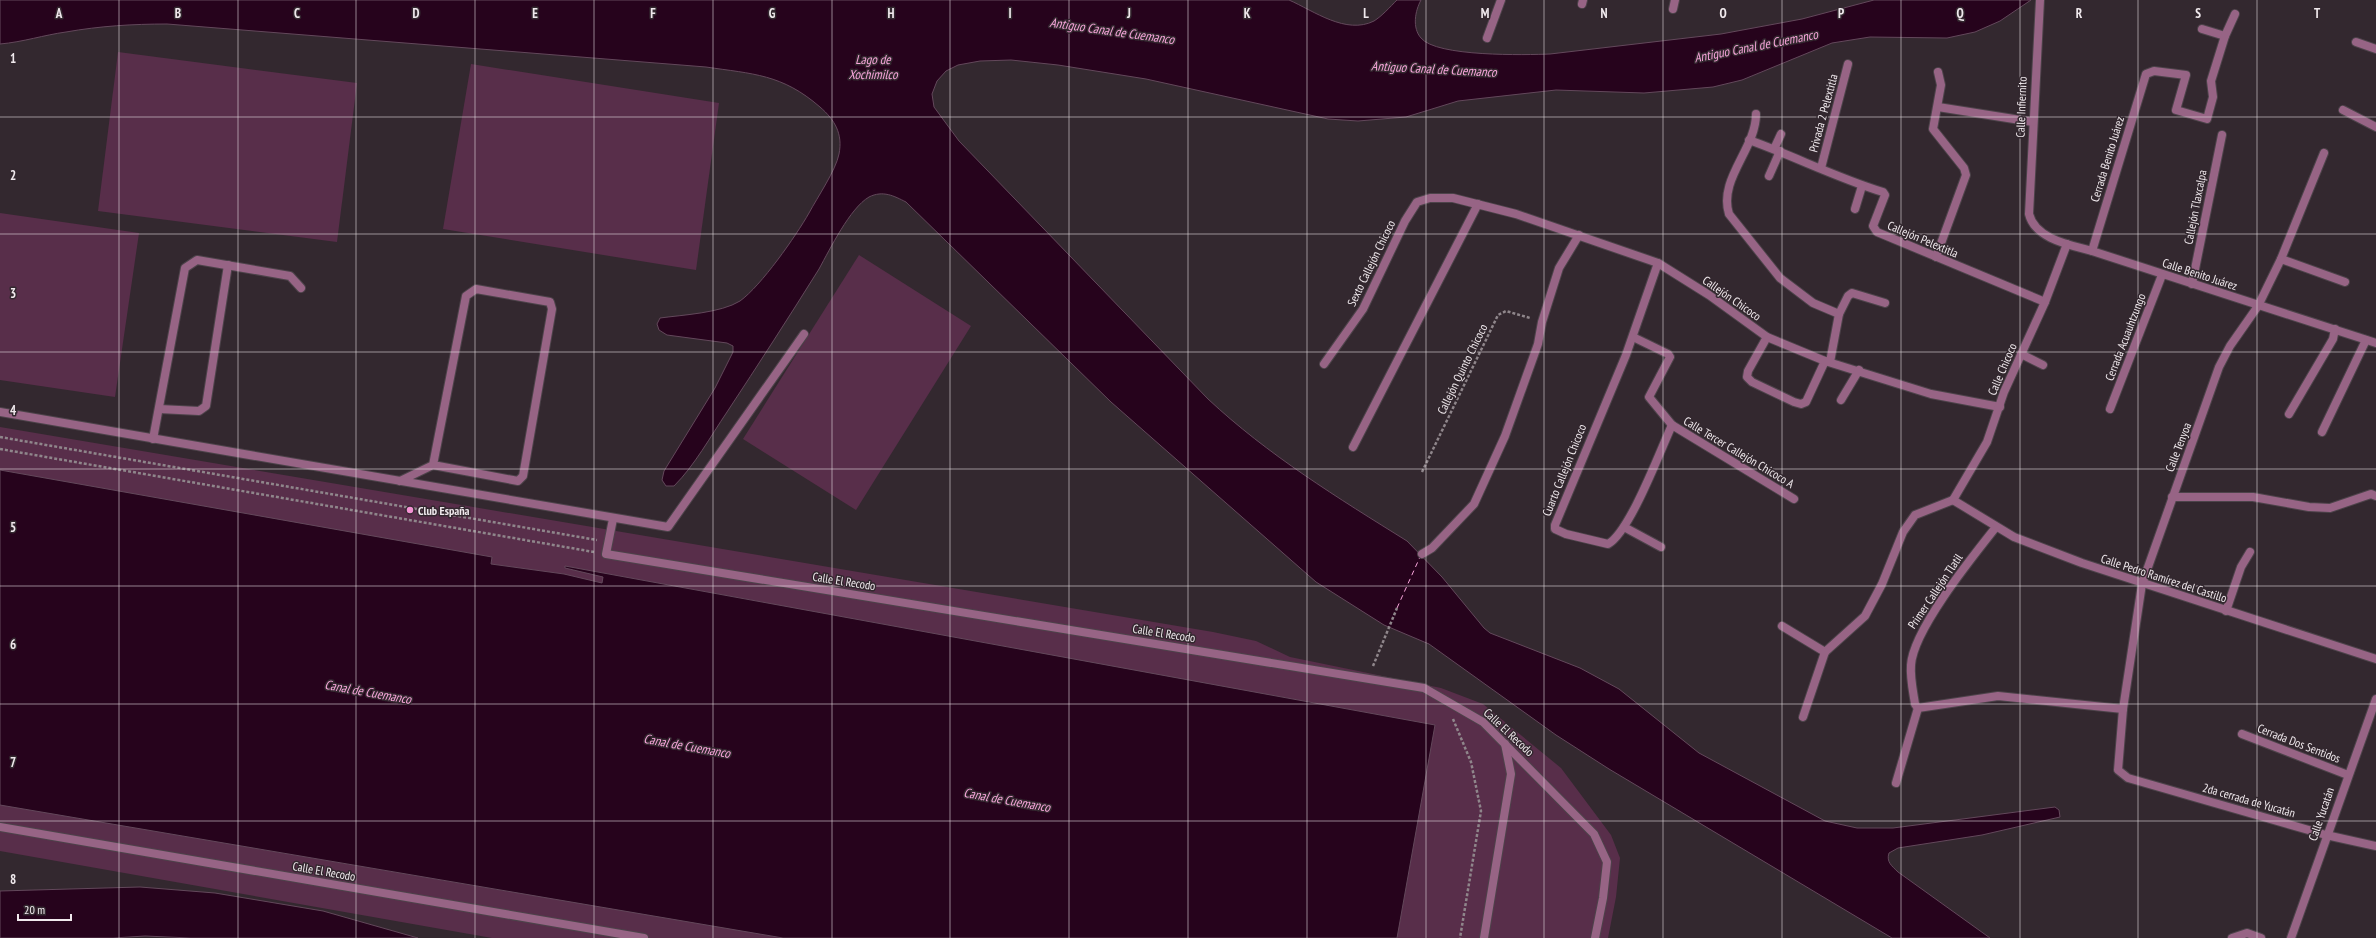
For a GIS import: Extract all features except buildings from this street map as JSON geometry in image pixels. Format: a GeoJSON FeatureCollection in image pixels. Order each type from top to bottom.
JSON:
{"type":"FeatureCollection","features":[{"type":"Feature","properties":{"kind":"street"},"geometry":{"type":"LineString","coordinates":[[1487,38],[1501,0]]}},
{"type":"Feature","properties":{"kind":"street"},"geometry":{"type":"LineString","coordinates":[[1673,9],[1675,0]]}},
{"type":"Feature","properties":{"kind":"street","name":"Calle Infiernito"},"geometry":{"type":"LineString","coordinates":[[2028,214],[2040,0]]}},
{"type":"Feature","properties":{"kind":"street"},"geometry":{"type":"LineString","coordinates":[[2202,29],[2225,36],[2235,14]]}},
{"type":"Feature","properties":{"kind":"street","name":"Cerrada Benito Juárez"},"geometry":{"type":"LineString","coordinates":[[2092,251],[2146,74],[2154,71],[2186,75],[2176,110],[2207,119],[2213,97],[2211,81],[2225,36]]}},
{"type":"Feature","properties":{"kind":"street"},"geometry":{"type":"LineString","coordinates":[[2356,42],[2376,49]]}},
{"type":"Feature","properties":{"kind":"street","name":"Privada 2 Pelextitla"},"geometry":{"type":"LineString","coordinates":[[1820,168],[1848,64]]}},
{"type":"Feature","properties":{"kind":"street"},"geometry":{"type":"LineString","coordinates":[[1936,257],[1966,175],[1964,168],[1933,129],[1941,85],[1938,72]]}},
{"type":"Feature","properties":{"kind":"street"},"geometry":{"type":"LineString","coordinates":[[1938,107],[2033,122]]}},
{"type":"Feature","properties":{"kind":"street"},"geometry":{"type":"LineString","coordinates":[[2343,110],[2376,127]]}},
{"type":"Feature","properties":{"kind":"street"},"geometry":{"type":"LineString","coordinates":[[1756,114],[1756,121],[1727,193],[1726,204],[1729,214],[1780,278],[1813,303],[1839,314]]}},
{"type":"Feature","properties":{"kind":"street"},"geometry":{"type":"LineString","coordinates":[[1769,176],[1781,134]]}},
{"type":"Feature","properties":{"kind":"street","name":"Callejón Tlaxcalpa"},"geometry":{"type":"LineString","coordinates":[[2192,284],[2222,135]]}},
{"type":"Feature","properties":{"kind":"street","name":"Callejón Pelextitla"},"geometry":{"type":"LineString","coordinates":[[1749,140],[1777,150],[1862,186],[1883,192],[1885,195],[1873,226],[1877,232],[2045,302]]}},
{"type":"Feature","properties":{"kind":"street","name":"Calle Tenyoa"},"geometry":{"type":"LineString","coordinates":[[2118,770],[2123,709],[2142,584],[2219,367],[2230,346],[2258,306],[2281,258],[2324,153]]}},
{"type":"Feature","properties":{"kind":"street"},"geometry":{"type":"LineString","coordinates":[[1855,209],[1862,186]]}},
{"type":"Feature","properties":{"kind":"street","name":"Sexto Callejón Chicoco"},"geometry":{"type":"LineString","coordinates":[[1324,364],[1363,309],[1404,221],[1417,202],[1430,198],[1453,198]]}},
{"type":"Feature","properties":{"kind":"street","name":"Callejón Chicoco"},"geometry":{"type":"LineString","coordinates":[[1453,198],[1516,214],[1658,263],[1709,295],[1767,337],[1828,362],[1859,370],[1932,394],[2000,407]]}},
{"type":"Feature","properties":{"kind":"street"},"geometry":{"type":"LineString","coordinates":[[1353,447],[1478,204]]}},
{"type":"Feature","properties":{"kind":"street","name":"Calle Benito Juárez"},"geometry":{"type":"LineString","coordinates":[[2028,214],[2031,224],[2039,231],[2067,244],[2376,343]]}},
{"type":"Feature","properties":{"kind":"street"},"geometry":{"type":"LineString","coordinates":[[1422,554],[1432,548],[1474,504],[1505,436],[1538,344],[1542,322],[1559,268],[1579,235]]}},
{"type":"Feature","properties":{"kind":"street","name":"Calle Chicoco"},"geometry":{"type":"LineString","coordinates":[[1953,500],[1986,442],[2021,354],[2045,302],[2067,244]]}},
{"type":"Feature","properties":{"kind":"street"},"geometry":{"type":"LineString","coordinates":[[2281,258],[2345,282]]}},
{"type":"Feature","properties":{"kind":"street"},"geometry":{"type":"LineString","coordinates":[[153,439],[185,268],[197,260],[228,265],[290,276],[301,288]]}},
{"type":"Feature","properties":{"kind":"street","name":"Cuarto Callejón Chicoco"},"geometry":{"type":"LineString","coordinates":[[1658,263],[1632,337],[1555,525],[1555,529],[1566,534],[1608,544],[1613,541],[1624,527],[1672,425]]}},
{"type":"Feature","properties":{"kind":"street"},"geometry":{"type":"LineString","coordinates":[[159,409],[199,411],[206,406],[228,265]]}},
{"type":"Feature","properties":{"kind":"street","name":"Cerrada Acuauhtzungo"},"geometry":{"type":"LineString","coordinates":[[2110,409],[2162,274]]}},
{"type":"Feature","properties":{"kind":"street"},"geometry":{"type":"LineString","coordinates":[[400,482],[433,465],[518,481],[523,476],[552,309],[550,302],[476,288],[466,296],[433,465]]}},
{"type":"Feature","properties":{"kind":"street"},"geometry":{"type":"LineString","coordinates":[[1767,337],[1748,371],[1747,377],[1752,382],[1801,404],[1806,402],[1828,362],[1839,314],[1848,296],[1852,293],[1885,303]]}},
{"type":"Feature","properties":{"kind":"street"},"geometry":{"type":"LineString","coordinates":[[2289,414],[2333,339],[2335,329]]}},
{"type":"Feature","properties":{"kind":"street"},"geometry":{"type":"LineString","coordinates":[[0,412],[668,527],[804,334]]}},
{"type":"Feature","properties":{"kind":"street","name":"Calle Tercer Callejón Chicoco A"},"geometry":{"type":"LineString","coordinates":[[1632,337],[1668,354],[1670,357],[1649,397],[1672,425],[1794,499]]}},
{"type":"Feature","properties":{"kind":"street"},"geometry":{"type":"LineString","coordinates":[[2322,432],[2366,340]]}},
{"type":"Feature","properties":{"kind":"street"},"geometry":{"type":"LineString","coordinates":[[2021,354],[2043,365]]}},
{"type":"Feature","properties":{"kind":"street"},"geometry":{"type":"LineString","coordinates":[[1841,400],[1859,370]]}},
{"type":"Feature","properties":{"kind":"street"},"geometry":{"type":"LineString","coordinates":[[2172,497],[2253,497],[2330,508],[2371,494],[2376,496]]}},
{"type":"Feature","properties":{"kind":"street"},"geometry":{"type":"LineString","coordinates":[[1803,717],[1825,652],[1865,616],[1882,584],[1903,532],[1915,515],[1953,500]]}},
{"type":"Feature","properties":{"kind":"street","name":"Calle Pedro Ramírez del Castillo"},"geometry":{"type":"LineString","coordinates":[[1953,500],[2014,537],[2142,584],[2376,659]]}},
{"type":"Feature","properties":{"kind":"street"},"geometry":{"type":"LineString","coordinates":[[606,554],[613,518]]}},
{"type":"Feature","properties":{"kind":"street"},"geometry":{"type":"LineString","coordinates":[[1624,527],[1661,547]]}},
{"type":"Feature","properties":{"kind":"street","name":"Primer Callejón Tlatil"},"geometry":{"type":"LineString","coordinates":[[1918,708],[1915,704],[1911,663],[1918,637],[1964,569],[1996,527]]}},
{"type":"Feature","properties":{"kind":"street"},"geometry":{"type":"LineString","coordinates":[[2226,611],[2241,567],[2250,552]]}},
{"type":"Feature","properties":{"kind":"street","name":"Calle El Recodo"},"geometry":{"type":"LineString","coordinates":[[606,554],[1424,688],[1484,722],[1594,834],[1607,862],[1603,898],[1595,938]]}},
{"type":"Feature","properties":{"kind":"street"},"geometry":{"type":"LineString","coordinates":[[1782,626],[1825,652]]}},
{"type":"Feature","properties":{"kind":"street"},"geometry":{"type":"LineString","coordinates":[[1896,783],[1918,708],[1998,696],[2123,709]]}},
{"type":"Feature","properties":{"kind":"street","name":"Calle Yucatán"},"geometry":{"type":"LineString","coordinates":[[2291,938],[2326,835],[2376,699]]}},
{"type":"Feature","properties":{"kind":"street","name":"Cerrada Dos Sentidos"},"geometry":{"type":"LineString","coordinates":[[2242,734],[2348,775]]}},
{"type":"Feature","properties":{"kind":"street"},"geometry":{"type":"LineString","coordinates":[[1484,938],[1512,774],[1505,743]]}},
{"type":"Feature","properties":{"kind":"street","name":"2da cerrada de Yucatán"},"geometry":{"type":"LineString","coordinates":[[2118,770],[2128,778],[2326,835],[2376,846]]}},
{"type":"Feature","properties":{"kind":"street","name":"Calle El Recodo"},"geometry":{"type":"LineString","coordinates":[[0,827],[644,938]]}},
{"type":"Feature","properties":{"kind":"street"},"geometry":{"type":"LineString","coordinates":[[2232,938],[2247,933],[2261,938]]}},
{"type":"Feature","properties":{"kind":"path","name":"Callejón Quinto Chicoco"},"geometry":{"type":"LineString","coordinates":[[1422,472],[1498,316],[1506,311],[1542,322]]}},
{"type":"Feature","properties":{"kind":"path"},"geometry":{"type":"LineString","coordinates":[[0,437],[608,542]]}},
{"type":"Feature","properties":{"kind":"path"},"geometry":{"type":"LineString","coordinates":[[0,449],[606,554]]}},
{"type":"Feature","properties":{"kind":"path"},"geometry":{"type":"LineString","coordinates":[[1368,678],[1397,608]]}},
{"type":"Feature","properties":{"kind":"path"},"geometry":{"type":"LineString","coordinates":[[1444,698],[1471,762],[1482,811],[1460,938]]}},
{"type":"Feature","properties":{"kind":"shaded area"},"geometry":{"type":"Polygon","coordinates":[[[118,52],[357,83],[337,242],[98,211],[118,52]]]}},
{"type":"Feature","properties":{"kind":"shaded area"},"geometry":{"type":"Polygon","coordinates":[[[471,64],[719,103],[696,270],[443,229],[471,64]]]}},
{"type":"Feature","properties":{"kind":"shaded area"},"geometry":{"type":"Polygon","coordinates":[[[0,213],[139,233],[115,397],[0,380],[0,213]]]}},
{"type":"Feature","properties":{"kind":"shaded area"},"geometry":{"type":"Polygon","coordinates":[[[859,255],[971,326],[856,510],[743,439],[859,255]]]}},
{"type":"Feature","properties":{"kind":"shaded area"},"geometry":{"type":"Polygon","coordinates":[[[0,427],[1213,632],[1256,641],[1290,657],[1441,688],[1483,704],[1561,768],[1611,835],[1620,858],[1616,897],[1608,938],[492,938],[0,851],[0,427]]]}},
{"type":"Feature","properties":{"kind":"water","name":"Lago de Xochimilco"},"geometry":{"type":"Polygon","coordinates":[[[0,0],[1289,0],[1330,20],[1352,25],[1363,25],[1374,21],[1397,0],[1421,0],[1415,19],[1416,29],[1421,38],[1430,44],[1444,49],[1462,52],[1522,55],[1550,54],[1721,34],[1802,19],[1874,0],[2031,0],[2000,21],[1975,32],[1947,38],[1870,37],[1832,43],[1742,80],[1713,87],[1644,93],[1556,90],[1458,101],[1406,117],[1358,121],[1328,119],[1146,79],[1058,65],[1011,60],[980,61],[958,65],[946,71],[937,81],[932,94],[934,107],[959,141],[1208,399],[1255,439],[1304,475],[1407,541],[1442,577],[1484,628],[1490,633],[1580,668],[1619,689],[1699,753],[1825,821],[1857,828],[1893,828],[2055,807],[2059,810],[2060,817],[1982,835],[1898,848],[1889,853],[1888,859],[1898,872],[1990,938],[1892,938],[1609,769],[1556,735],[1429,644],[1384,625],[1316,582],[1111,402],[906,202],[884,194],[869,197],[862,202],[848,219],[819,269],[702,450],[682,478],[674,486],[666,486],[662,480],[664,471],[715,388],[733,352],[733,346],[727,343],[667,335],[659,330],[657,324],[660,318],[701,313],[723,308],[740,301],[748,294],[768,273],[796,234],[826,184],[839,154],[839,134],[830,117],[806,96],[780,82],[753,74],[706,67],[167,24],[91,28],[0,44],[0,0]]]}},
{"type":"Feature","properties":{"kind":"water","name":"Canal de Cuemanco"},"geometry":{"type":"Polygon","coordinates":[[[0,470],[492,557],[491,564],[564,574],[602,583],[603,577],[565,568],[565,566],[1435,725],[1397,938],[783,938],[0,805],[0,470]]]}},
{"type":"Feature","properties":{"kind":"water"},"geometry":{"type":"Polygon","coordinates":[[[140,887],[215,893],[323,911],[418,938],[191,938],[145,936],[113,938],[0,938],[0,891],[140,887]]]}},
{"type":"Feature","properties":{"kind":"ferry route"},"geometry":{"type":"LineString","coordinates":[[1397,608],[1420,557]]}},
{"type":"Feature","properties":{"kind":"place","name":"Club España"},"geometry":{"type":"Point","coordinates":[410,510]}},
{"type":"Feature","properties":{"kind":"water label","name":"Antiguo Canal de Cuemanco"},"geometry":{"type":"Point","coordinates":[1112,31]}},
{"type":"Feature","properties":{"kind":"water label","name":"Antiguo Canal de Cuemanco"},"geometry":{"type":"Point","coordinates":[1756,46]}},
{"type":"Feature","properties":{"kind":"water label","name":"Antiguo Canal de Cuemanco"},"geometry":{"type":"Point","coordinates":[1434,69]}}]}
